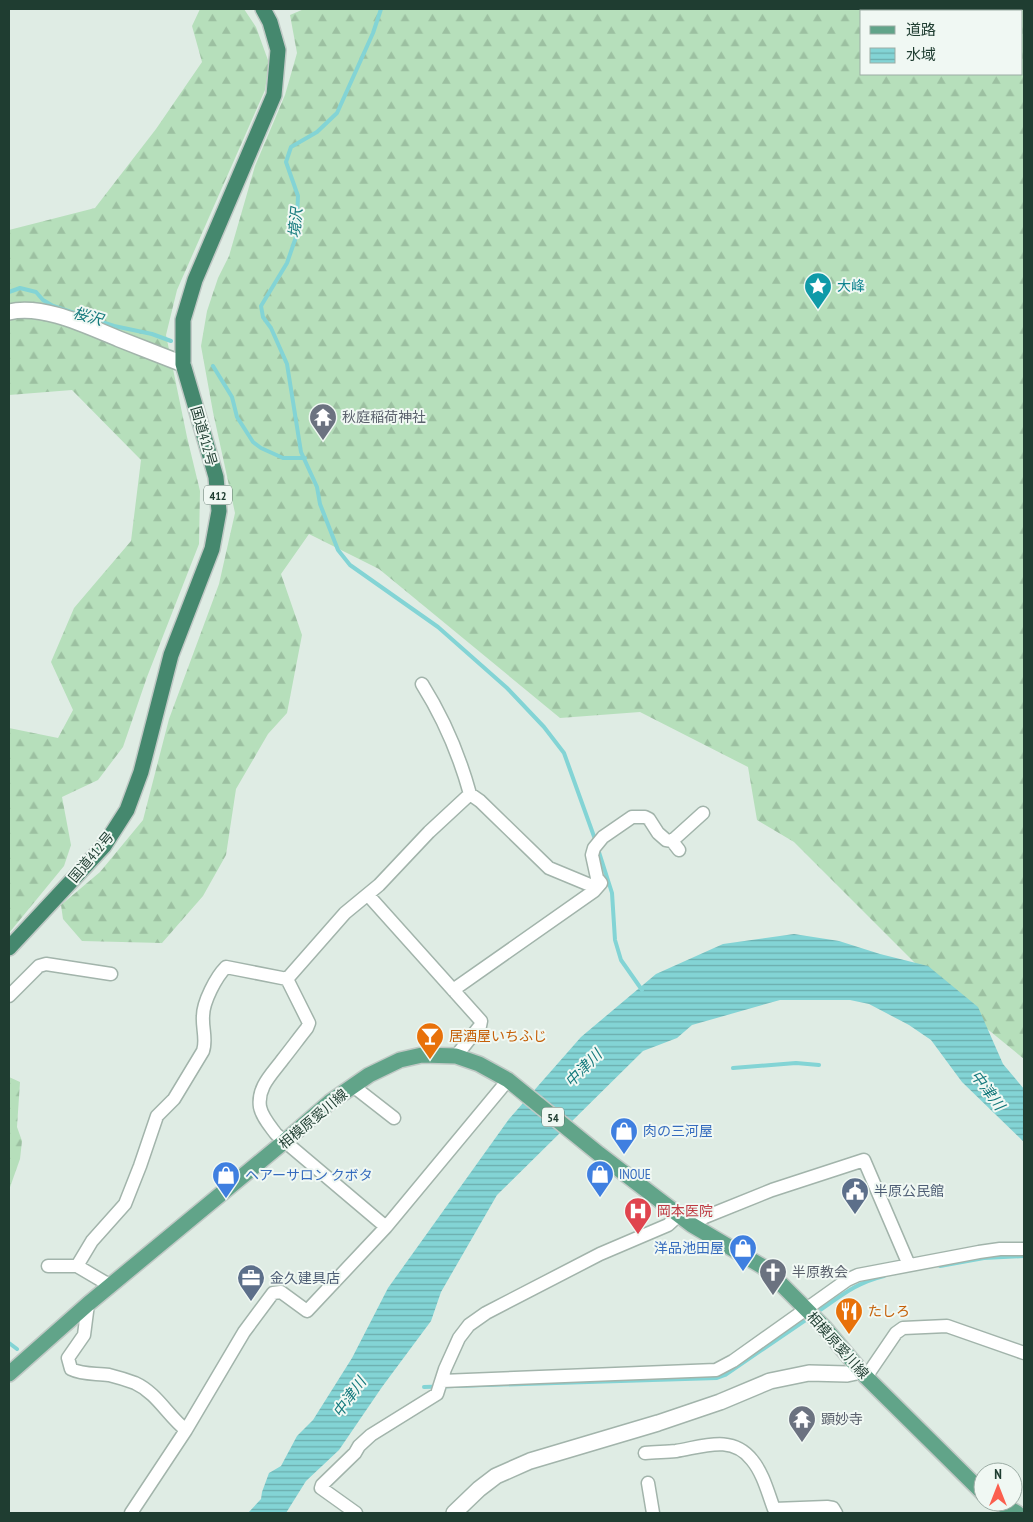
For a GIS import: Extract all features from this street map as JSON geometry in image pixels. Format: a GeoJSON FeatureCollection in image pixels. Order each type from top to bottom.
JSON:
{"type":"FeatureCollection","features":[{"type":"Feature","properties":{"kind":"highway","name":"国道412号"},"geometry":{"type":"LineString","coordinates":[[9,948],[104,846],[127,810],[141,772],[171,655],[212,549],[219,510],[216,477],[183,364],[183,320],[195,280],[274,95],[278,50],[270,22],[262,9]]}},
{"type":"Feature","properties":{"kind":"main road","name":"相模原愛川線"},"geometry":{"type":"LineString","coordinates":[[9,1374],[88,1304],[285,1142],[330,1102],[369,1075],[400,1060],[422,1055],[456,1056],[479,1064],[508,1080],[598,1154],[692,1225],[765,1268],[864,1374],[973,1483]]}},
{"type":"Feature","properties":{"kind":"street"},"geometry":{"type":"LineString","coordinates":[[9,312],[35,311],[54,315],[183,364]]}},
{"type":"Feature","properties":{"kind":"street"},"geometry":{"type":"LineString","coordinates":[[422,684],[448,729],[470,794],[480,801],[549,868],[590,885],[601,883]]}},
{"type":"Feature","properties":{"kind":"street"},"geometry":{"type":"LineString","coordinates":[[287,979],[345,913],[379,885],[429,832],[470,794]]}},
{"type":"Feature","properties":{"kind":"street"},"geometry":{"type":"LineString","coordinates":[[601,883],[597,878],[592,856],[594,848],[603,837],[632,816],[649,819],[662,836],[676,846],[699,817],[707,827]]}},
{"type":"Feature","properties":{"kind":"street"},"geometry":{"type":"LineString","coordinates":[[453,990],[594,892],[601,883]]}},
{"type":"Feature","properties":{"kind":"street"},"geometry":{"type":"LineString","coordinates":[[368,895],[480,1021],[480,1026],[456,1056]]}},
{"type":"Feature","properties":{"kind":"street"},"geometry":{"type":"LineString","coordinates":[[9,996],[39,966],[46,964],[111,974]]}},
{"type":"Feature","properties":{"kind":"street"},"geometry":{"type":"LineString","coordinates":[[77,1266],[92,1240],[125,1204],[157,1116],[174,1099],[203,1051],[205,1046],[202,1014],[218,977],[226,967],[287,979]]}},
{"type":"Feature","properties":{"kind":"street"},"geometry":{"type":"LineString","coordinates":[[287,979],[309,1023],[261,1090],[260,1108],[276,1134],[386,1228]]}},
{"type":"Feature","properties":{"kind":"street"},"geometry":{"type":"LineString","coordinates":[[131,1513],[186,1430],[244,1332],[273,1293],[281,1292],[307,1310],[386,1228],[508,1080]]}},
{"type":"Feature","properties":{"kind":"street"},"geometry":{"type":"LineString","coordinates":[[354,1086],[394,1118]]}},
{"type":"Feature","properties":{"kind":"street"},"geometry":{"type":"LineString","coordinates":[[692,1225],[704,1217],[772,1190],[864,1160],[909,1265]]}},
{"type":"Feature","properties":{"kind":"street"},"geometry":{"type":"LineString","coordinates":[[356,1513],[322,1488],[322,1485],[371,1435],[437,1394],[459,1338],[469,1325],[486,1313],[600,1254],[668,1225],[679,1215]]}},
{"type":"Feature","properties":{"kind":"street"},"geometry":{"type":"LineString","coordinates":[[442,1381],[716,1370],[733,1361],[847,1280],[858,1275],[986,1251],[1024,1249]]}},
{"type":"Feature","properties":{"kind":"street"},"geometry":{"type":"LineString","coordinates":[[48,1266],[77,1266],[111,1286]]}},
{"type":"Feature","properties":{"kind":"street"},"geometry":{"type":"LineString","coordinates":[[88,1304],[84,1336],[68,1358],[71,1369],[78,1373],[109,1375],[136,1384],[164,1405],[186,1430]]}},
{"type":"Feature","properties":{"kind":"street"},"geometry":{"type":"LineString","coordinates":[[454,1513],[496,1476],[530,1461],[658,1423],[720,1402],[770,1381],[809,1373],[864,1374],[896,1333],[903,1328],[947,1326],[1024,1353]]}},
{"type":"Feature","properties":{"kind":"street"},"geometry":{"type":"LineString","coordinates":[[645,1453],[675,1451],[723,1443],[740,1449],[752,1459],[761,1476],[774,1510],[827,1506],[833,1508],[836,1513]]}},
{"type":"Feature","properties":{"kind":"street"},"geometry":{"type":"LineString","coordinates":[[648,1483],[654,1513]]}},
{"type":"Feature","properties":{"kind":"green space"},"geometry":{"type":"Polygon","coordinates":[[[200,9],[244,9],[256,27],[269,63],[265,90],[177,290],[166,335],[200,491],[199,544],[147,677],[123,747],[98,780],[62,797],[71,845],[64,866],[9,933],[9,728],[58,738],[73,710],[51,662],[74,608],[131,541],[141,460],[72,390],[9,395],[9,230],[95,208],[156,129],[202,62],[192,26],[200,9]]]}},
{"type":"Feature","properties":{"kind":"green space"},"geometry":{"type":"Polygon","coordinates":[[[304,9],[1024,9],[1024,1059],[953,1001],[794,842],[757,820],[748,767],[640,712],[560,718],[379,569],[309,534],[281,574],[302,635],[287,713],[268,734],[236,789],[226,855],[203,896],[162,943],[82,941],[63,919],[61,905],[100,872],[143,820],[169,719],[219,584],[235,513],[201,346],[207,311],[218,278],[229,256],[255,166],[285,95],[297,53],[290,15],[304,9]]]}},
{"type":"Feature","properties":{"kind":"green space"},"geometry":{"type":"Polygon","coordinates":[[[9,1077],[20,1082],[17,1127],[22,1141],[20,1159],[9,1190],[9,1077]]]}},
{"type":"Feature","properties":{"kind":"water","name":"中津川"},"geometry":{"type":"Polygon","coordinates":[[[794,934],[839,941],[928,966],[978,1007],[1003,1064],[1024,1089],[1024,1142],[962,1082],[931,1040],[909,1025],[869,1004],[850,1000],[780,1000],[692,1025],[677,1038],[643,1051],[497,1195],[441,1292],[431,1321],[382,1387],[339,1450],[306,1481],[286,1513],[248,1513],[261,1499],[269,1473],[281,1466],[297,1436],[313,1420],[352,1358],[388,1288],[509,1119],[581,1037],[656,974],[723,944],[794,934]]]}},
{"type":"Feature","properties":{"kind":"waterway","name":"境沢"},"geometry":{"type":"LineString","coordinates":[[381,9],[373,33],[337,113],[317,132],[291,147],[286,162],[298,196],[296,237],[287,263],[261,306],[263,317],[271,328],[287,364],[301,452],[317,487],[320,504],[338,550],[350,565],[438,627],[507,688],[544,727],[564,753],[596,842]]}},
{"type":"Feature","properties":{"kind":"waterway","name":"桜沢"},"geometry":{"type":"LineString","coordinates":[[9,292],[20,288],[36,292],[43,300],[53,306],[114,326],[152,334],[171,341]]}},
{"type":"Feature","properties":{"kind":"waterway","name":"桜沢"},"geometry":{"type":"LineString","coordinates":[[213,366],[232,397],[237,417],[253,442],[261,448],[283,458],[305,458]]}},
{"type":"Feature","properties":{"kind":"waterway"},"geometry":{"type":"LineString","coordinates":[[598,849],[612,893],[615,940],[621,960],[642,990]]}},
{"type":"Feature","properties":{"kind":"waterway"},"geometry":{"type":"LineString","coordinates":[[733,1068],[796,1063],[819,1065]]}},
{"type":"Feature","properties":{"kind":"waterway"},"geometry":{"type":"LineString","coordinates":[[940,1266],[984,1258],[1024,1256]]}},
{"type":"Feature","properties":{"kind":"waterway"},"geometry":{"type":"LineString","coordinates":[[816,1313],[840,1296],[865,1282],[884,1276]]}},
{"type":"Feature","properties":{"kind":"waterway"},"geometry":{"type":"LineString","coordinates":[[424,1387],[717,1378],[725,1375],[810,1317]]}},
{"type":"Feature","properties":{"kind":"waterway"},"geometry":{"type":"LineString","coordinates":[[9,1343],[17,1349]]}},
{"type":"Feature","properties":{"kind":"place","name":"大峰"},"geometry":{"type":"Point","coordinates":[818,310]}},
{"type":"Feature","properties":{"kind":"place","name":"秋庭稲荷神社"},"geometry":{"type":"Point","coordinates":[323,441]}},
{"type":"Feature","properties":{"kind":"place","name":"居酒屋いちふじ"},"geometry":{"type":"Point","coordinates":[430,1060]}},
{"type":"Feature","properties":{"kind":"place","name":"肉の三河屋"},"geometry":{"type":"Point","coordinates":[624,1155]}},
{"type":"Feature","properties":{"kind":"place","name":"INOUE"},"geometry":{"type":"Point","coordinates":[600,1198]}},
{"type":"Feature","properties":{"kind":"place","name":"ヘアーサロン クボタ"},"geometry":{"type":"Point","coordinates":[226,1199]}},
{"type":"Feature","properties":{"kind":"place","name":"半原公民館"},"geometry":{"type":"Point","coordinates":[855,1215]}},
{"type":"Feature","properties":{"kind":"place","name":"岡本医院"},"geometry":{"type":"Point","coordinates":[638,1235]}},
{"type":"Feature","properties":{"kind":"place","name":"洋品池田屋"},"geometry":{"type":"Point","coordinates":[743,1272]}},
{"type":"Feature","properties":{"kind":"place","name":"半原教会"},"geometry":{"type":"Point","coordinates":[773,1296]}},
{"type":"Feature","properties":{"kind":"place","name":"金久建具店"},"geometry":{"type":"Point","coordinates":[251,1302]}},
{"type":"Feature","properties":{"kind":"place","name":"たしろ"},"geometry":{"type":"Point","coordinates":[849,1335]}},
{"type":"Feature","properties":{"kind":"place","name":"顕妙寺"},"geometry":{"type":"Point","coordinates":[802,1443]}}]}
